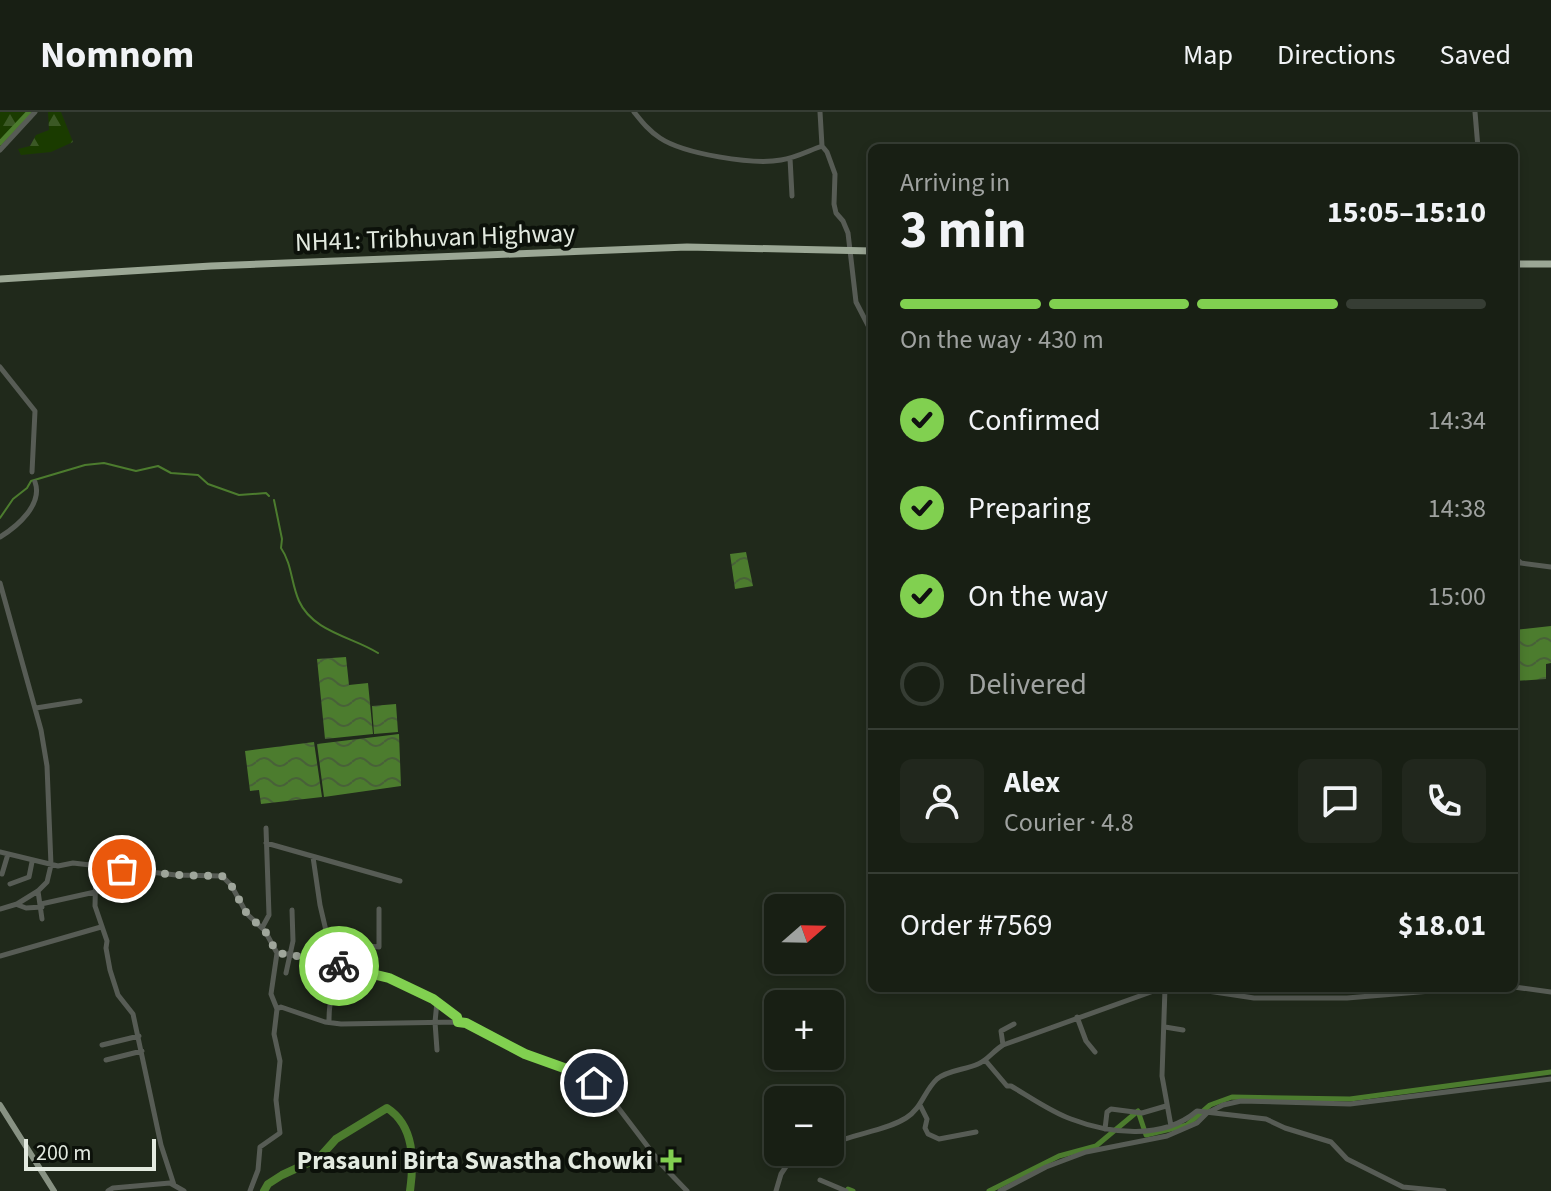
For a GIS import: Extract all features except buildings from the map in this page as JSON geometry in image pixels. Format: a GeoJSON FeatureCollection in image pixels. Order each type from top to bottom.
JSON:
{"type":"FeatureCollection","features":[{"type":"Feature","properties":{"kind":"highway","name":"NH41: Tribhuvan Highway"},"geometry":{"type":"LineString","coordinates":[[0,279],[211,266],[687,247],[868,251]]}},
{"type":"Feature","properties":{"kind":"highway"},"geometry":{"type":"LineString","coordinates":[[1518,264],[1551,264]]}},
{"type":"Feature","properties":{"kind":"main road"},"geometry":{"type":"LineString","coordinates":[[0,1105],[54,1191]]}},
{"type":"Feature","properties":{"kind":"street"},"geometry":{"type":"LineString","coordinates":[[0,150],[35,112]]}},
{"type":"Feature","properties":{"kind":"street"},"geometry":{"type":"LineString","coordinates":[[634,112],[662,140],[699,152],[770,161],[790,158],[822,146]]}},
{"type":"Feature","properties":{"kind":"street"},"geometry":{"type":"LineString","coordinates":[[820,112],[822,146],[835,174],[836,213],[848,233],[856,302],[868,325]]}},
{"type":"Feature","properties":{"kind":"street"},"geometry":{"type":"LineString","coordinates":[[1475,112],[1478,144]]}},
{"type":"Feature","properties":{"kind":"street"},"geometry":{"type":"LineString","coordinates":[[790,158],[792,196]]}},
{"type":"Feature","properties":{"kind":"street"},"geometry":{"type":"LineString","coordinates":[[0,367],[35,411],[32,472]]}},
{"type":"Feature","properties":{"kind":"street"},"geometry":{"type":"LineString","coordinates":[[1,539],[36,502],[38,490],[35,482]]}},
{"type":"Feature","properties":{"kind":"street"},"geometry":{"type":"LineString","coordinates":[[1518,560],[1551,567]]}},
{"type":"Feature","properties":{"kind":"street"},"geometry":{"type":"LineString","coordinates":[[0,583],[36,708],[47,766],[51,865],[47,882],[38,891],[17,904],[0,909]]}},
{"type":"Feature","properties":{"kind":"street"},"geometry":{"type":"LineString","coordinates":[[36,708],[80,701]]}},
{"type":"Feature","properties":{"kind":"street"},"geometry":{"type":"LineString","coordinates":[[262,928],[269,915],[266,828]]}},
{"type":"Feature","properties":{"kind":"street"},"geometry":{"type":"LineString","coordinates":[[266,843],[400,881]]}},
{"type":"Feature","properties":{"kind":"street"},"geometry":{"type":"LineString","coordinates":[[0,852],[51,865],[73,863],[176,875],[222,876],[231,885],[247,914],[262,928],[277,953],[271,994],[277,1009],[274,1034],[280,1061],[276,1100],[280,1133],[260,1147],[258,1170],[250,1191]]}},
{"type":"Feature","properties":{"kind":"street"},"geometry":{"type":"LineString","coordinates":[[2,874],[8,854]]}},
{"type":"Feature","properties":{"kind":"street"},"geometry":{"type":"LineString","coordinates":[[313,857],[334,965]]}},
{"type":"Feature","properties":{"kind":"street"},"geometry":{"type":"LineString","coordinates":[[10,884],[29,877],[32,862]]}},
{"type":"Feature","properties":{"kind":"street"},"geometry":{"type":"LineString","coordinates":[[96,866],[95,906],[107,941],[118,995],[133,1014],[161,1145],[174,1185]]}},
{"type":"Feature","properties":{"kind":"street"},"geometry":{"type":"LineString","coordinates":[[38,891],[42,919]]}},
{"type":"Feature","properties":{"kind":"street"},"geometry":{"type":"LineString","coordinates":[[17,904],[26,908],[41,906],[95,892]]}},
{"type":"Feature","properties":{"kind":"street"},"geometry":{"type":"LineString","coordinates":[[329,1022],[329,1006],[335,991],[341,986],[350,986],[360,978],[368,946],[379,947],[379,909]]}},
{"type":"Feature","properties":{"kind":"street"},"geometry":{"type":"LineString","coordinates":[[286,973],[293,941],[292,910]]}},
{"type":"Feature","properties":{"kind":"street"},"geometry":{"type":"LineString","coordinates":[[0,956],[101,927]]}},
{"type":"Feature","properties":{"kind":"street"},"geometry":{"type":"LineString","coordinates":[[277,953],[383,976],[437,1002],[457,1017],[458,1022]]}},
{"type":"Feature","properties":{"kind":"street"},"geometry":{"type":"LineString","coordinates":[[1518,988],[1551,992]]}},
{"type":"Feature","properties":{"kind":"street"},"geometry":{"type":"LineString","coordinates":[[844,1139],[905,1119],[945,1074],[985,1060],[1003,1045],[1153,992]]}},
{"type":"Feature","properties":{"kind":"street"},"geometry":{"type":"LineString","coordinates":[[1163,992],[1162,1076],[1171,1126]]}},
{"type":"Feature","properties":{"kind":"street"},"geometry":{"type":"LineString","coordinates":[[1214,992],[1254,998],[1347,998],[1419,992]]}},
{"type":"Feature","properties":{"kind":"street"},"geometry":{"type":"LineString","coordinates":[[437,1002],[437,1050]]}},
{"type":"Feature","properties":{"kind":"street"},"geometry":{"type":"LineString","coordinates":[[277,1009],[281,1007],[329,1022],[466,1023],[525,1054],[578,1073],[604,1089],[661,1164],[687,1191]]}},
{"type":"Feature","properties":{"kind":"street"},"geometry":{"type":"LineString","coordinates":[[1077,1017],[1086,1041],[1095,1052]]}},
{"type":"Feature","properties":{"kind":"street"},"geometry":{"type":"LineString","coordinates":[[1003,1045],[1001,1031],[1014,1024]]}},
{"type":"Feature","properties":{"kind":"street"},"geometry":{"type":"LineString","coordinates":[[1165,1027],[1183,1030]]}},
{"type":"Feature","properties":{"kind":"street"},"geometry":{"type":"LineString","coordinates":[[102,1045],[139,1036]]}},
{"type":"Feature","properties":{"kind":"street"},"geometry":{"type":"LineString","coordinates":[[106,1060],[142,1051]]}},
{"type":"Feature","properties":{"kind":"street"},"geometry":{"type":"LineString","coordinates":[[985,1060],[1007,1086],[1071,1119],[1105,1129],[1124,1132],[1171,1126],[1182,1123],[1197,1111],[1266,1119],[1331,1142],[1347,1159],[1403,1187],[1444,1191]]}},
{"type":"Feature","properties":{"kind":"street"},"geometry":{"type":"LineString","coordinates":[[1000,1191],[1046,1167],[1086,1152],[1167,1136],[1197,1123],[1207,1113],[1223,1105],[1241,1101],[1350,1104],[1551,1079]]}},
{"type":"Feature","properties":{"kind":"street"},"geometry":{"type":"LineString","coordinates":[[920,1105],[927,1119],[925,1128],[928,1134],[939,1139],[976,1132]]}},
{"type":"Feature","properties":{"kind":"street"},"geometry":{"type":"LineString","coordinates":[[1105,1129],[1107,1112],[1111,1109],[1139,1113],[1166,1106]]}},
{"type":"Feature","properties":{"kind":"street"},"geometry":{"type":"LineString","coordinates":[[776,1191],[786,1166]]}},
{"type":"Feature","properties":{"kind":"street"},"geometry":{"type":"LineString","coordinates":[[820,1180],[846,1191]]}},
{"type":"Feature","properties":{"kind":"street"},"geometry":{"type":"LineString","coordinates":[[108,1191],[126,1186],[170,1183],[184,1191]]}},
{"type":"Feature","properties":{"kind":"green space"},"geometry":{"type":"Polygon","coordinates":[[[0,112],[31,112],[0,146],[0,112]]]}},
{"type":"Feature","properties":{"kind":"green space"},"geometry":{"type":"Polygon","coordinates":[[[48,112],[61,112],[73,142],[51,152],[21,155],[18,149],[30,146],[36,135],[49,130],[48,112]]]}},
{"type":"Feature","properties":{"kind":"water"},"geometry":{"type":"Polygon","coordinates":[[[746,552],[753,586],[735,589],[730,554],[746,552]]]}},
{"type":"Feature","properties":{"kind":"water"},"geometry":{"type":"Polygon","coordinates":[[[1551,626],[1551,663],[1546,664],[1546,679],[1518,681],[1518,630],[1551,626]]]}},
{"type":"Feature","properties":{"kind":"water"},"geometry":{"type":"Polygon","coordinates":[[[346,657],[349,685],[368,683],[373,734],[325,739],[317,659],[346,657]]]}},
{"type":"Feature","properties":{"kind":"water"},"geometry":{"type":"Polygon","coordinates":[[[396,704],[398,732],[374,734],[372,706],[396,704]]]}},
{"type":"Feature","properties":{"kind":"water"},"geometry":{"type":"Polygon","coordinates":[[[399,734],[401,786],[324,797],[317,744],[399,734]]]}},
{"type":"Feature","properties":{"kind":"water"},"geometry":{"type":"Polygon","coordinates":[[[314,742],[322,797],[261,804],[259,790],[250,791],[245,751],[314,742]]]}},
{"type":"Feature","properties":{"kind":"waterway"},"geometry":{"type":"LineString","coordinates":[[0,143],[29,112]]}},
{"type":"Feature","properties":{"kind":"waterway"},"geometry":{"type":"LineString","coordinates":[[0,518],[31,481],[85,465],[104,463],[136,471],[158,466],[171,473],[198,475],[208,484],[239,495],[266,493],[269,496]]}},
{"type":"Feature","properties":{"kind":"waterway"},"geometry":{"type":"LineString","coordinates":[[274,500],[281,548],[305,611],[334,633],[378,653]]}},
{"type":"Feature","properties":{"kind":"waterway"},"geometry":{"type":"LineString","coordinates":[[989,1191],[1059,1156],[1096,1146],[1138,1111],[1146,1135],[1187,1125],[1210,1105],[1232,1097],[1350,1099],[1551,1072]]}},
{"type":"Feature","properties":{"kind":"waterway"},"geometry":{"type":"LineString","coordinates":[[264,1191],[268,1184],[319,1158],[336,1139],[387,1108],[403,1124],[408,1135],[412,1157],[410,1191]]}},
{"type":"Feature","properties":{"kind":"waterway"},"geometry":{"type":"LineString","coordinates":[[848,1189],[853,1191]]}},
{"type":"Feature","properties":{"kind":"way so far"},"geometry":{"type":"LineString","coordinates":[[122,869],[222,876],[231,885],[247,914],[265,931],[277,953],[339,966]]}},
{"type":"Feature","properties":{"kind":"place","name":"Prasauni Birta Swastha Chowki"},"geometry":{"type":"Point","coordinates":[671,1160]}},
{"type":"Feature","properties":{"kind":"route"},"geometry":{"type":"LineString","coordinates":[[339,966],[389,978],[433,999],[457,1017],[458,1022],[466,1023],[525,1054],[578,1073],[594,1083]]}}]}
